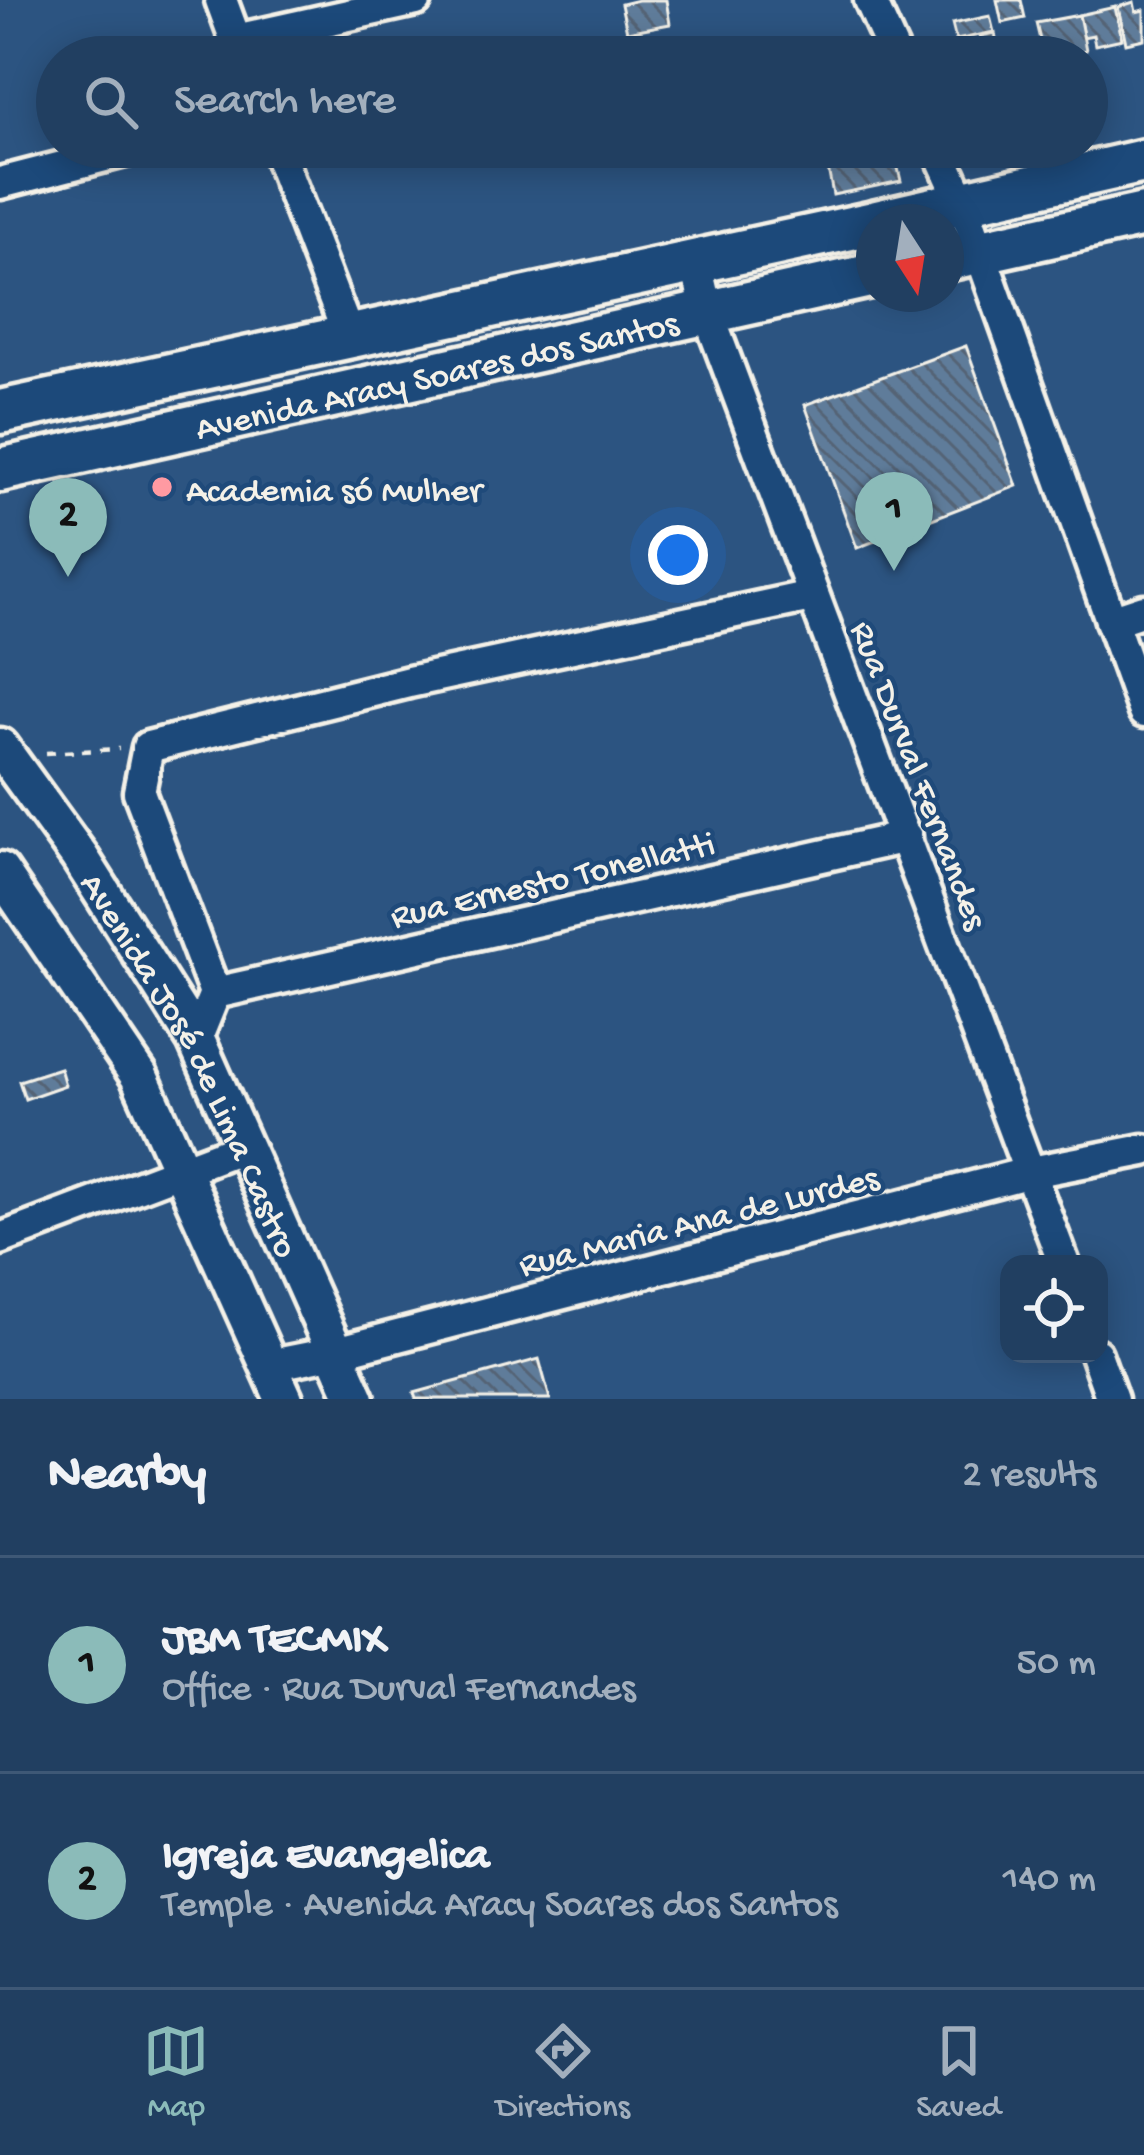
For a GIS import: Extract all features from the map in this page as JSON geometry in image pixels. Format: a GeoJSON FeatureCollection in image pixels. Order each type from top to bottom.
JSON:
{"type":"FeatureCollection","features":[{"type":"Feature","properties":{"kind":"main road","name":"Avenida Aracy Soares dos Santos"},"geometry":{"type":"LineString","coordinates":[[953,204],[1144,161]]}},
{"type":"Feature","properties":{"kind":"main road"},"geometry":{"type":"LineString","coordinates":[[964,255],[1144,215]]}},
{"type":"Feature","properties":{"kind":"main road","name":"Avenida Aracy Soares dos Santos"},"geometry":{"type":"LineString","coordinates":[[0,412],[856,226]]}},
{"type":"Feature","properties":{"kind":"main road","name":"Avenida Aracy Soares dos Santos"},"geometry":{"type":"LineString","coordinates":[[0,470],[856,279]]}},
{"type":"Feature","properties":{"kind":"street"},"geometry":{"type":"LineString","coordinates":[[221,0],[234,36]]}},
{"type":"Feature","properties":{"kind":"street"},"geometry":{"type":"LineString","coordinates":[[286,36],[416,0]]}},
{"type":"Feature","properties":{"kind":"street"},"geometry":{"type":"LineString","coordinates":[[871,0],[887,36]]}},
{"type":"Feature","properties":{"kind":"street"},"geometry":{"type":"LineString","coordinates":[[0,183],[58,168]]}},
{"type":"Feature","properties":{"kind":"street"},"geometry":{"type":"LineString","coordinates":[[284,168],[349,337]]}},
{"type":"Feature","properties":{"kind":"street"},"geometry":{"type":"LineString","coordinates":[[947,168],[962,202]]}},
{"type":"Feature","properties":{"kind":"street"},"geometry":{"type":"LineString","coordinates":[[964,257],[1144,712]]}},
{"type":"Feature","properties":{"kind":"street","name":"Rua Durval Fernandes"},"geometry":{"type":"LineString","coordinates":[[696,264],[706,311],[1061,1255]]}},
{"type":"Feature","properties":{"kind":"street"},"geometry":{"type":"LineString","coordinates":[[196,1040],[215,993],[139,792],[148,747],[409,682],[812,596]]}},
{"type":"Feature","properties":{"kind":"street"},"geometry":{"type":"LineString","coordinates":[[1111,620],[1144,610]]}},
{"type":"Feature","properties":{"kind":"street","name":"Avenida José de Lima Castro"},"geometry":{"type":"LineString","coordinates":[[3,751],[79,856],[196,1040],[356,1399]]}},
{"type":"Feature","properties":{"kind":"street","name":"Rua Ernesto Tonellatti"},"geometry":{"type":"LineString","coordinates":[[215,993],[907,837]]}},
{"type":"Feature","properties":{"kind":"street","name":"Avenida José de Lima Castro"},"geometry":{"type":"LineString","coordinates":[[0,872],[139,1076],[278,1382]]}},
{"type":"Feature","properties":{"kind":"street"},"geometry":{"type":"LineString","coordinates":[[0,1239],[244,1145]]}},
{"type":"Feature","properties":{"kind":"street","name":"Rua Maria Ana de Lurdes"},"geometry":{"type":"LineString","coordinates":[[278,1382],[336,1352],[1031,1172],[1144,1150]]}},
{"type":"Feature","properties":{"kind":"street"},"geometry":{"type":"LineString","coordinates":[[1099,1363],[1112,1399]]}},
{"type":"Feature","properties":{"kind":"path"},"geometry":{"type":"LineString","coordinates":[[3,751],[148,747]]}},
{"type":"Feature","properties":{"kind":"building"},"geometry":{"type":"Polygon","coordinates":[[[666,0],[670,24],[627,32],[621,4],[666,0]]]}},
{"type":"Feature","properties":{"kind":"building"},"geometry":{"type":"Polygon","coordinates":[[[997,0],[1021,0],[1025,18],[1002,23],[997,0]]]}},
{"type":"Feature","properties":{"kind":"building"},"geometry":{"type":"Polygon","coordinates":[[[1134,2],[1136,12],[1144,10],[1144,39],[1126,43],[1118,7],[1134,2]]]}},
{"type":"Feature","properties":{"kind":"building"},"geometry":{"type":"Polygon","coordinates":[[[1115,7],[1122,39],[1108,42],[1108,36],[1083,36],[1079,15],[1115,7]]]}},
{"type":"Feature","properties":{"kind":"building"},"geometry":{"type":"Polygon","coordinates":[[[1079,15],[1083,36],[1039,36],[1036,23],[1079,15]]]}},
{"type":"Feature","properties":{"kind":"building"},"geometry":{"type":"Polygon","coordinates":[[[990,16],[994,32],[955,36],[952,24],[990,16]]]}},
{"type":"Feature","properties":{"kind":"building"},"geometry":{"type":"Polygon","coordinates":[[[828,168],[898,168],[901,181],[833,195],[828,168]]]}},
{"type":"Feature","properties":{"kind":"building"},"geometry":{"type":"Polygon","coordinates":[[[966,346],[1017,486],[857,548],[805,405],[966,346]]]}},
{"type":"Feature","properties":{"kind":"building"},"geometry":{"type":"Polygon","coordinates":[[[60,1068],[65,1085],[25,1099],[19,1081],[60,1068]]]}},
{"type":"Feature","properties":{"kind":"building"},"geometry":{"type":"Polygon","coordinates":[[[539,1359],[550,1399],[416,1399],[414,1393],[539,1359]]]}},
{"type":"Feature","properties":{"kind":"place","name":"Academia só Mulher"},"geometry":{"type":"Point","coordinates":[162,487]}},
{"type":"Feature","properties":{"kind":"place","name":"JBM TECMIX"},"geometry":{"type":"Point","coordinates":[894,571]}},
{"type":"Feature","properties":{"kind":"place","name":"Igreja Evangelica"},"geometry":{"type":"Point","coordinates":[68,577]}}]}
